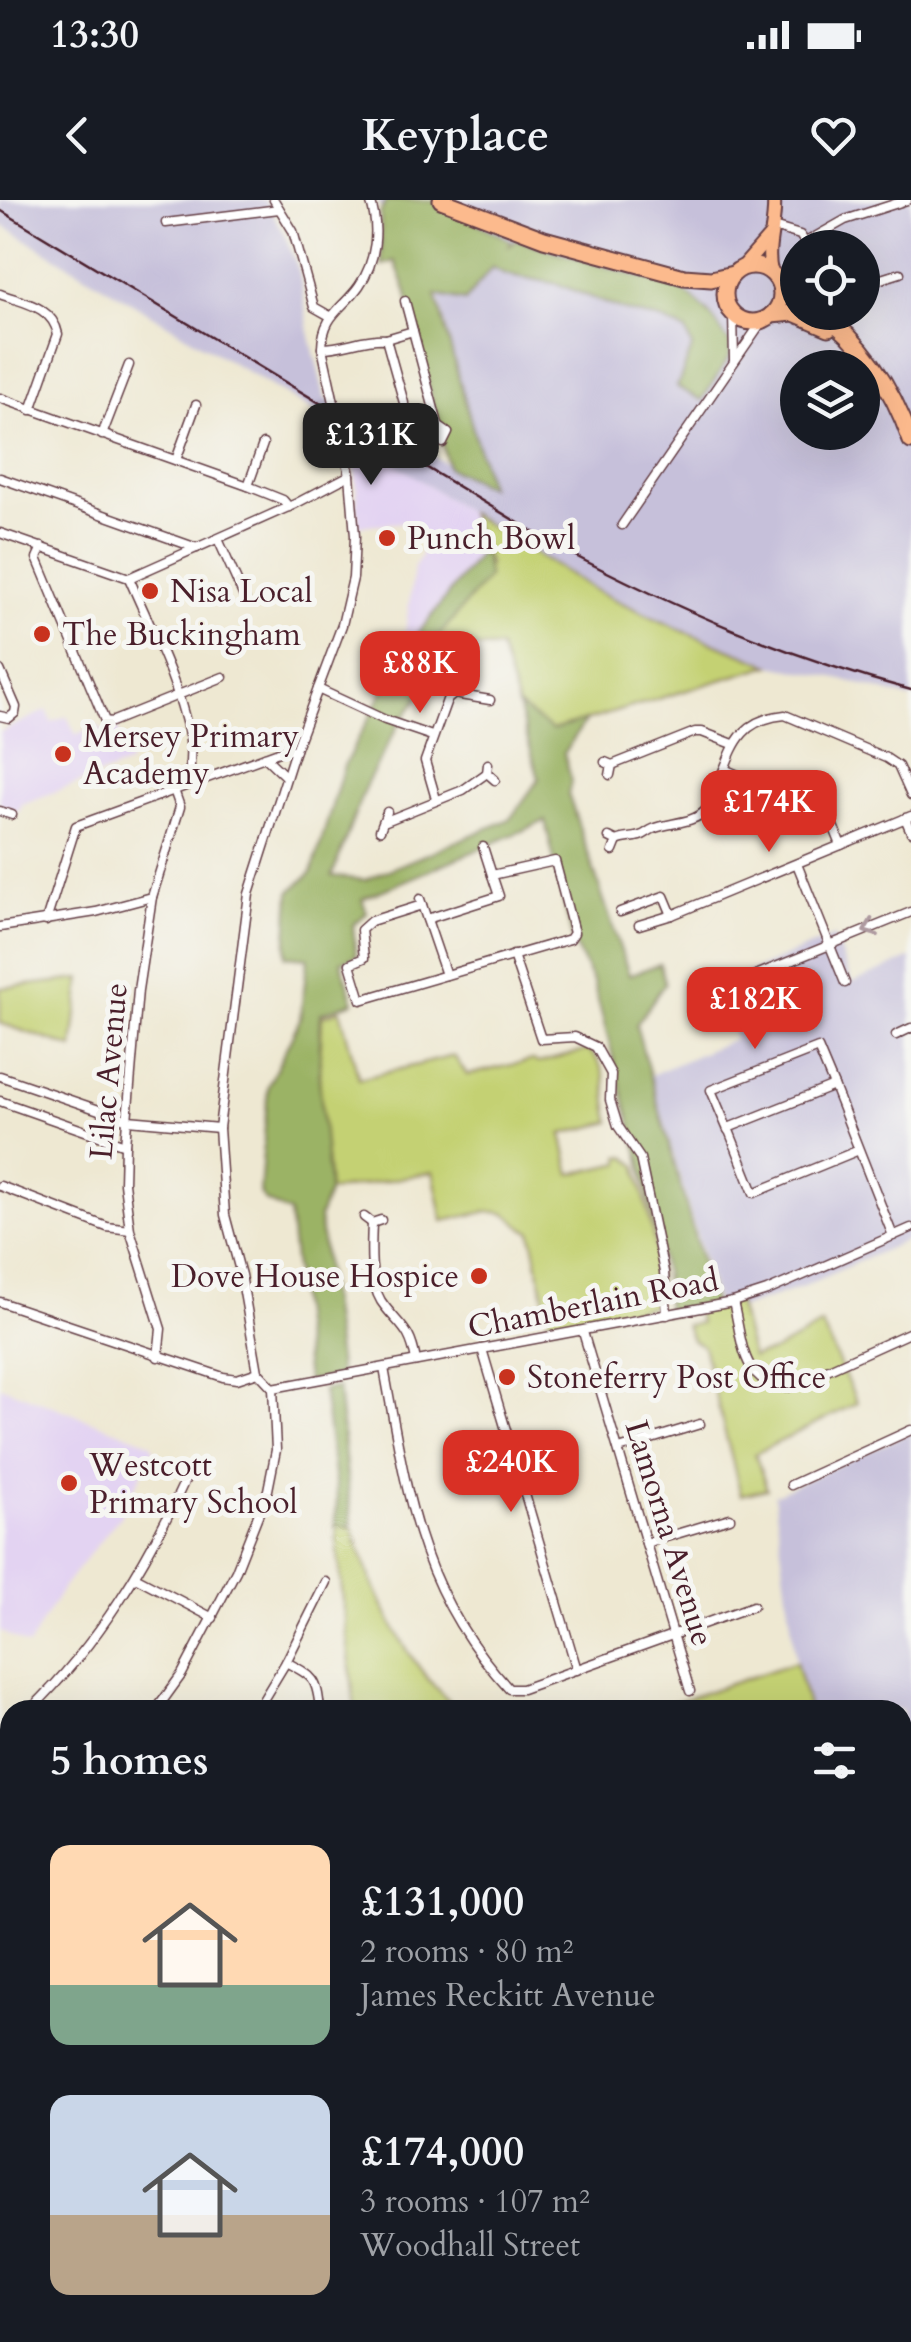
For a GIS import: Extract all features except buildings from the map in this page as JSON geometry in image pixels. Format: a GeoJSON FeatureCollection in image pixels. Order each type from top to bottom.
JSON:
{"type":"FeatureCollection","features":[{"type":"Feature","properties":{"kind":"highway"},"geometry":{"type":"LineString","coordinates":[[441,200],[544,239],[684,277],[710,279],[757,266],[780,281]]}},
{"type":"Feature","properties":{"kind":"highway"},"geometry":{"type":"LineString","coordinates":[[730,309],[726,289],[737,271]]}},
{"type":"Feature","properties":{"kind":"highway"},"geometry":{"type":"LineString","coordinates":[[684,277],[747,321],[794,313],[835,331],[861,350]]}},
{"type":"Feature","properties":{"kind":"highway"},"geometry":{"type":"LineString","coordinates":[[767,318],[781,300],[775,277]]}},
{"type":"Feature","properties":{"kind":"highway"},"geometry":{"type":"LineString","coordinates":[[844,330],[861,350]]}},
{"type":"Feature","properties":{"kind":"highway"},"geometry":{"type":"LineString","coordinates":[[880,374],[910,432]]}},
{"type":"Feature","properties":{"kind":"main road"},"geometry":{"type":"LineString","coordinates":[[774,200],[768,259],[775,277]]}},
{"type":"Feature","properties":{"kind":"main road"},"geometry":{"type":"LineString","coordinates":[[737,271],[771,232]]}},
{"type":"Feature","properties":{"kind":"street"},"geometry":{"type":"LineString","coordinates":[[163,1700],[182,1674],[236,1572],[268,1490],[276,1450],[273,1388],[258,1372],[226,1215],[219,1128],[248,894],[295,750],[342,625],[353,578],[355,536],[350,475],[322,348],[330,316],[360,286],[377,233],[370,200]]}},
{"type":"Feature","properties":{"kind":"street"},"geometry":{"type":"LineString","coordinates":[[376,220],[381,200]]}},
{"type":"Feature","properties":{"kind":"street"},"geometry":{"type":"LineString","coordinates":[[831,230],[846,220],[907,200]]}},
{"type":"Feature","properties":{"kind":"street"},"geometry":{"type":"LineString","coordinates":[[166,223],[277,204],[293,231],[314,306],[330,316]]}},
{"type":"Feature","properties":{"kind":"street"},"geometry":{"type":"LineString","coordinates":[[771,232],[780,233]]}},
{"type":"Feature","properties":{"kind":"street"},"geometry":{"type":"LineString","coordinates":[[880,279],[900,273]]}},
{"type":"Feature","properties":{"kind":"street"},"geometry":{"type":"LineString","coordinates":[[0,294],[48,312],[56,321],[58,334],[31,410]]}},
{"type":"Feature","properties":{"kind":"street"},"geometry":{"type":"LineString","coordinates":[[405,301],[438,426]]}},
{"type":"Feature","properties":{"kind":"street"},"geometry":{"type":"LineString","coordinates":[[730,309],[734,365]]}},
{"type":"Feature","properties":{"kind":"street"},"geometry":{"type":"LineString","coordinates":[[622,525],[767,318]]}},
{"type":"Feature","properties":{"kind":"street"},"geometry":{"type":"LineString","coordinates":[[322,348],[342,348],[414,331]]}},
{"type":"Feature","properties":{"kind":"street"},"geometry":{"type":"LineString","coordinates":[[386,338],[404,403]]}},
{"type":"Feature","properties":{"kind":"street"},"geometry":{"type":"LineString","coordinates":[[102,435],[129,364]]}},
{"type":"Feature","properties":{"kind":"street"},"geometry":{"type":"LineString","coordinates":[[0,398],[248,486],[283,500],[289,507]]}},
{"type":"Feature","properties":{"kind":"street"},"geometry":{"type":"LineString","coordinates":[[176,460],[196,405]]}},
{"type":"Feature","properties":{"kind":"street"},"geometry":{"type":"LineString","coordinates":[[248,486],[263,444]]}},
{"type":"Feature","properties":{"kind":"street"},"geometry":{"type":"LineString","coordinates":[[0,534],[129,578],[289,507],[350,475]]}},
{"type":"Feature","properties":{"kind":"street"},"geometry":{"type":"LineString","coordinates":[[0,478],[197,548]]}},
{"type":"Feature","properties":{"kind":"street"},"geometry":{"type":"LineString","coordinates":[[218,539],[245,599]]}},
{"type":"Feature","properties":{"kind":"street"},"geometry":{"type":"LineString","coordinates":[[42,547],[38,558],[105,721],[112,722],[224,677]]}},
{"type":"Feature","properties":{"kind":"street"},"geometry":{"type":"LineString","coordinates":[[129,578],[178,694],[191,740],[188,770],[192,783]]}},
{"type":"Feature","properties":{"kind":"street"},"geometry":{"type":"LineString","coordinates":[[0,670],[16,706],[9,718],[0,716]]}},
{"type":"Feature","properties":{"kind":"street"},"geometry":{"type":"LineString","coordinates":[[318,689],[432,736]]}},
{"type":"Feature","properties":{"kind":"street"},"geometry":{"type":"LineString","coordinates":[[436,799],[425,761],[448,700],[454,694],[493,700]]}},
{"type":"Feature","properties":{"kind":"street"},"geometry":{"type":"LineString","coordinates":[[614,851],[613,839],[638,837],[703,813],[733,744],[752,724],[770,717],[786,715],[886,758],[898,766],[911,794]]}},
{"type":"Feature","properties":{"kind":"street"},"geometry":{"type":"LineString","coordinates":[[609,768],[695,732],[733,744]]}},
{"type":"Feature","properties":{"kind":"street"},"geometry":{"type":"LineString","coordinates":[[46,921],[76,826],[265,757],[295,750]]}},
{"type":"Feature","properties":{"kind":"street"},"geometry":{"type":"LineString","coordinates":[[265,757],[286,777]]}},
{"type":"Feature","properties":{"kind":"street"},"geometry":{"type":"LineString","coordinates":[[724,769],[822,811],[841,845]]}},
{"type":"Feature","properties":{"kind":"street"},"geometry":{"type":"LineString","coordinates":[[380,830],[386,817],[463,790],[490,772]]}},
{"type":"Feature","properties":{"kind":"street","name":"Lilac Avenue"},"geometry":{"type":"LineString","coordinates":[[158,1357],[161,1330],[130,1230],[124,1183],[125,1145],[138,990],[152,897],[180,807],[174,790]]}},
{"type":"Feature","properties":{"kind":"street"},"geometry":{"type":"LineString","coordinates":[[0,811],[12,815]]}},
{"type":"Feature","properties":{"kind":"street"},"geometry":{"type":"LineString","coordinates":[[639,924],[908,817],[911,832]]}},
{"type":"Feature","properties":{"kind":"street"},"geometry":{"type":"LineString","coordinates":[[427,919],[499,896],[483,846]]}},
{"type":"Feature","properties":{"kind":"street"},"geometry":{"type":"LineString","coordinates":[[446,975],[421,902],[364,925],[360,935],[364,958],[350,964],[361,1000],[446,975],[514,955],[570,938],[574,932],[555,861],[492,875]]}},
{"type":"Feature","properties":{"kind":"street"},"geometry":{"type":"LineString","coordinates":[[797,864],[846,983]]}},
{"type":"Feature","properties":{"kind":"street"},"geometry":{"type":"LineString","coordinates":[[620,912],[664,896],[672,914]]}},
{"type":"Feature","properties":{"kind":"street"},"geometry":{"type":"LineString","coordinates":[[1,914],[3,927],[96,912],[152,897]]}},
{"type":"Feature","properties":{"kind":"street"},"geometry":{"type":"LineString","coordinates":[[724,988],[911,912]]}},
{"type":"Feature","properties":{"kind":"street"},"geometry":{"type":"LineString","coordinates":[[514,955],[540,1040],[574,1038],[596,1047],[611,1074],[610,1100],[618,1126],[640,1158],[664,1272],[667,1316]]}},
{"type":"Feature","properties":{"kind":"street"},"geometry":{"type":"LineString","coordinates":[[896,1036],[911,1028]]}},
{"type":"Feature","properties":{"kind":"street"},"geometry":{"type":"LineString","coordinates":[[860,1150],[754,1192],[711,1090],[818,1048],[860,1150],[893,1236]]}},
{"type":"Feature","properties":{"kind":"street"},"geometry":{"type":"LineString","coordinates":[[0,1076],[128,1120],[219,1128]]}},
{"type":"Feature","properties":{"kind":"street"},"geometry":{"type":"LineString","coordinates":[[729,1132],[728,1128],[834,1086]]}},
{"type":"Feature","properties":{"kind":"street"},"geometry":{"type":"LineString","coordinates":[[0,1101],[125,1145]]}},
{"type":"Feature","properties":{"kind":"street"},"geometry":{"type":"LineString","coordinates":[[0,1186],[107,1226],[130,1230]]}},
{"type":"Feature","properties":{"kind":"street"},"geometry":{"type":"LineString","coordinates":[[372,1220],[371,1244],[379,1298],[406,1329],[416,1361]]}},
{"type":"Feature","properties":{"kind":"street","name":"Chamberlain Road"},"geometry":{"type":"LineString","coordinates":[[273,1388],[733,1302],[767,1292],[911,1228]]}},
{"type":"Feature","properties":{"kind":"street"},"geometry":{"type":"LineString","coordinates":[[0,1302],[223,1377],[236,1379],[258,1372]]}},
{"type":"Feature","properties":{"kind":"street"},"geometry":{"type":"LineString","coordinates":[[733,1302],[753,1374],[767,1386],[786,1388],[911,1332]]}},
{"type":"Feature","properties":{"kind":"street","name":"Lamorna Avenue"},"geometry":{"type":"LineString","coordinates":[[584,1332],[690,1691]]}},
{"type":"Feature","properties":{"kind":"street"},"geometry":{"type":"LineString","coordinates":[[482,1350],[576,1670]]}},
{"type":"Feature","properties":{"kind":"street"},"geometry":{"type":"LineString","coordinates":[[384,1368],[424,1556],[464,1634],[509,1689],[522,1690],[753,1606]]}},
{"type":"Feature","properties":{"kind":"street"},"geometry":{"type":"LineString","coordinates":[[619,1449],[700,1424]]}},
{"type":"Feature","properties":{"kind":"street"},"geometry":{"type":"LineString","coordinates":[[791,1485],[911,1430]]}},
{"type":"Feature","properties":{"kind":"street"},"geometry":{"type":"LineString","coordinates":[[40,1700],[63,1678],[136,1578],[187,1483]]}},
{"type":"Feature","properties":{"kind":"street"},"geometry":{"type":"LineString","coordinates":[[646,1543],[730,1518]]}},
{"type":"Feature","properties":{"kind":"street"},"geometry":{"type":"LineString","coordinates":[[136,1578],[213,1618]]}},
{"type":"Feature","properties":{"kind":"street"},"geometry":{"type":"LineString","coordinates":[[263,1700],[324,1586],[332,1594]]}},
{"type":"Feature","properties":{"kind":"street"},"geometry":{"type":"LineString","coordinates":[[286,1662],[312,1676],[319,1700]]}},
{"type":"Feature","properties":{"kind":"shaded area"},"geometry":{"type":"Polygon","coordinates":[[[0,200],[265,200],[299,271],[325,398],[488,486],[438,295],[415,289],[378,200],[911,200],[911,699],[838,678],[770,665],[598,592],[469,513],[353,435],[0,224],[0,200]]]}},
{"type":"Feature","properties":{"kind":"shaded area"},"geometry":{"type":"Polygon","coordinates":[[[353,435],[469,513],[489,564],[427,647],[402,655],[414,567],[422,544],[405,522],[359,526],[353,435]]]}},
{"type":"Feature","properties":{"kind":"shaded area","name":"Mersey Primary Academy"},"geometry":{"type":"Polygon","coordinates":[[[47,710],[52,722],[67,716],[76,735],[99,726],[102,732],[117,727],[130,764],[22,804],[19,812],[0,805],[0,732],[47,710]]]}},
{"type":"Feature","properties":{"kind":"shaded area"},"geometry":{"type":"Polygon","coordinates":[[[834,936],[852,983],[911,958],[911,1238],[800,1288],[720,1315],[651,1075],[734,1039],[727,981],[834,936]]]}},
{"type":"Feature","properties":{"kind":"shaded area","name":"Westcott Primary School"},"geometry":{"type":"Polygon","coordinates":[[[0,1386],[150,1443],[154,1449],[120,1516],[64,1586],[28,1646],[0,1631],[0,1386]]]}},
{"type":"Feature","properties":{"kind":"shaded area"},"geometry":{"type":"Polygon","coordinates":[[[911,1432],[911,1700],[806,1700],[796,1662],[774,1495],[911,1432]]]}},
{"type":"Feature","properties":{"kind":"green space"},"geometry":{"type":"Polygon","coordinates":[[[387,200],[432,200],[512,241],[508,247],[516,239],[682,290],[715,321],[730,343],[730,356],[702,400],[677,387],[692,348],[686,331],[664,321],[623,310],[558,284],[505,274],[492,267],[465,301],[436,295],[489,487],[448,468],[406,290],[395,261],[382,265],[380,213],[387,200]]]}},
{"type":"Feature","properties":{"kind":"green space"},"geometry":{"type":"Polygon","coordinates":[[[469,513],[598,592],[770,665],[552,731],[518,706],[500,648],[427,647],[489,564],[469,513]]]}},
{"type":"Feature","properties":{"kind":"green space"},"geometry":{"type":"Polygon","coordinates":[[[483,548],[488,577],[433,643],[454,648],[399,724],[365,787],[332,876],[365,880],[510,819],[539,779],[518,706],[552,730],[586,720],[564,753],[571,782],[568,794],[629,975],[660,964],[665,983],[636,1025],[714,1306],[667,1315],[664,1272],[640,1158],[593,982],[573,942],[545,821],[362,899],[367,913],[353,925],[356,956],[341,962],[354,1002],[321,1013],[319,1077],[329,1191],[319,1217],[340,1376],[307,1381],[289,1213],[265,1201],[260,1193],[268,1086],[300,1019],[308,958],[286,956],[290,892],[312,872],[344,766],[402,655],[483,548]]]}},
{"type":"Feature","properties":{"kind":"green space"},"geometry":{"type":"Polygon","coordinates":[[[81,979],[73,1048],[0,1023],[0,988],[81,979]]]}},
{"type":"Feature","properties":{"kind":"green space"},"geometry":{"type":"Polygon","coordinates":[[[340,1010],[359,1079],[454,1056],[467,1075],[588,1050],[604,1075],[611,1122],[562,1134],[571,1174],[621,1163],[620,1157],[625,1156],[637,1166],[657,1259],[658,1295],[654,1306],[550,1326],[531,1231],[496,1212],[443,1221],[433,1172],[320,1193],[322,1016],[340,1010]]]}},
{"type":"Feature","properties":{"kind":"green space"},"geometry":{"type":"Polygon","coordinates":[[[737,1301],[752,1357],[774,1351],[822,1325],[857,1403],[755,1454],[767,1489],[741,1495],[703,1346],[692,1340],[686,1325],[700,1323],[695,1309],[737,1301]]]}},
{"type":"Feature","properties":{"kind":"green space"},"geometry":{"type":"Polygon","coordinates":[[[338,1388],[352,1527],[335,1526],[337,1499],[323,1390],[338,1388]]]}},
{"type":"Feature","properties":{"kind":"green space"},"geometry":{"type":"Polygon","coordinates":[[[335,1526],[352,1527],[393,1626],[422,1672],[448,1700],[354,1700],[335,1526]]]}},
{"type":"Feature","properties":{"kind":"green space"},"geometry":{"type":"Polygon","coordinates":[[[796,1662],[806,1700],[682,1700],[796,1662]]]}},
{"type":"Feature","properties":{"kind":"railway"},"geometry":{"type":"LineString","coordinates":[[0,210],[560,548],[732,629],[819,662],[911,690]]}},
{"type":"Feature","properties":{"kind":"place","name":"Punch Bowl"},"geometry":{"type":"Point","coordinates":[387,538]}},
{"type":"Feature","properties":{"kind":"place","name":"Nisa Local"},"geometry":{"type":"Point","coordinates":[150,591]}},
{"type":"Feature","properties":{"kind":"place","name":"The Buckingham"},"geometry":{"type":"Point","coordinates":[42,634]}},
{"type":"Feature","properties":{"kind":"place","name":"Mersey Primary Academy"},"geometry":{"type":"Point","coordinates":[63,754]}},
{"type":"Feature","properties":{"kind":"place","name":"Dove House Hospice"},"geometry":{"type":"Point","coordinates":[479,1276]}},
{"type":"Feature","properties":{"kind":"place","name":"Stoneferry Post Office"},"geometry":{"type":"Point","coordinates":[507,1377]}},
{"type":"Feature","properties":{"kind":"place","name":"Westcott Primary School"},"geometry":{"type":"Point","coordinates":[69,1483]}}]}
